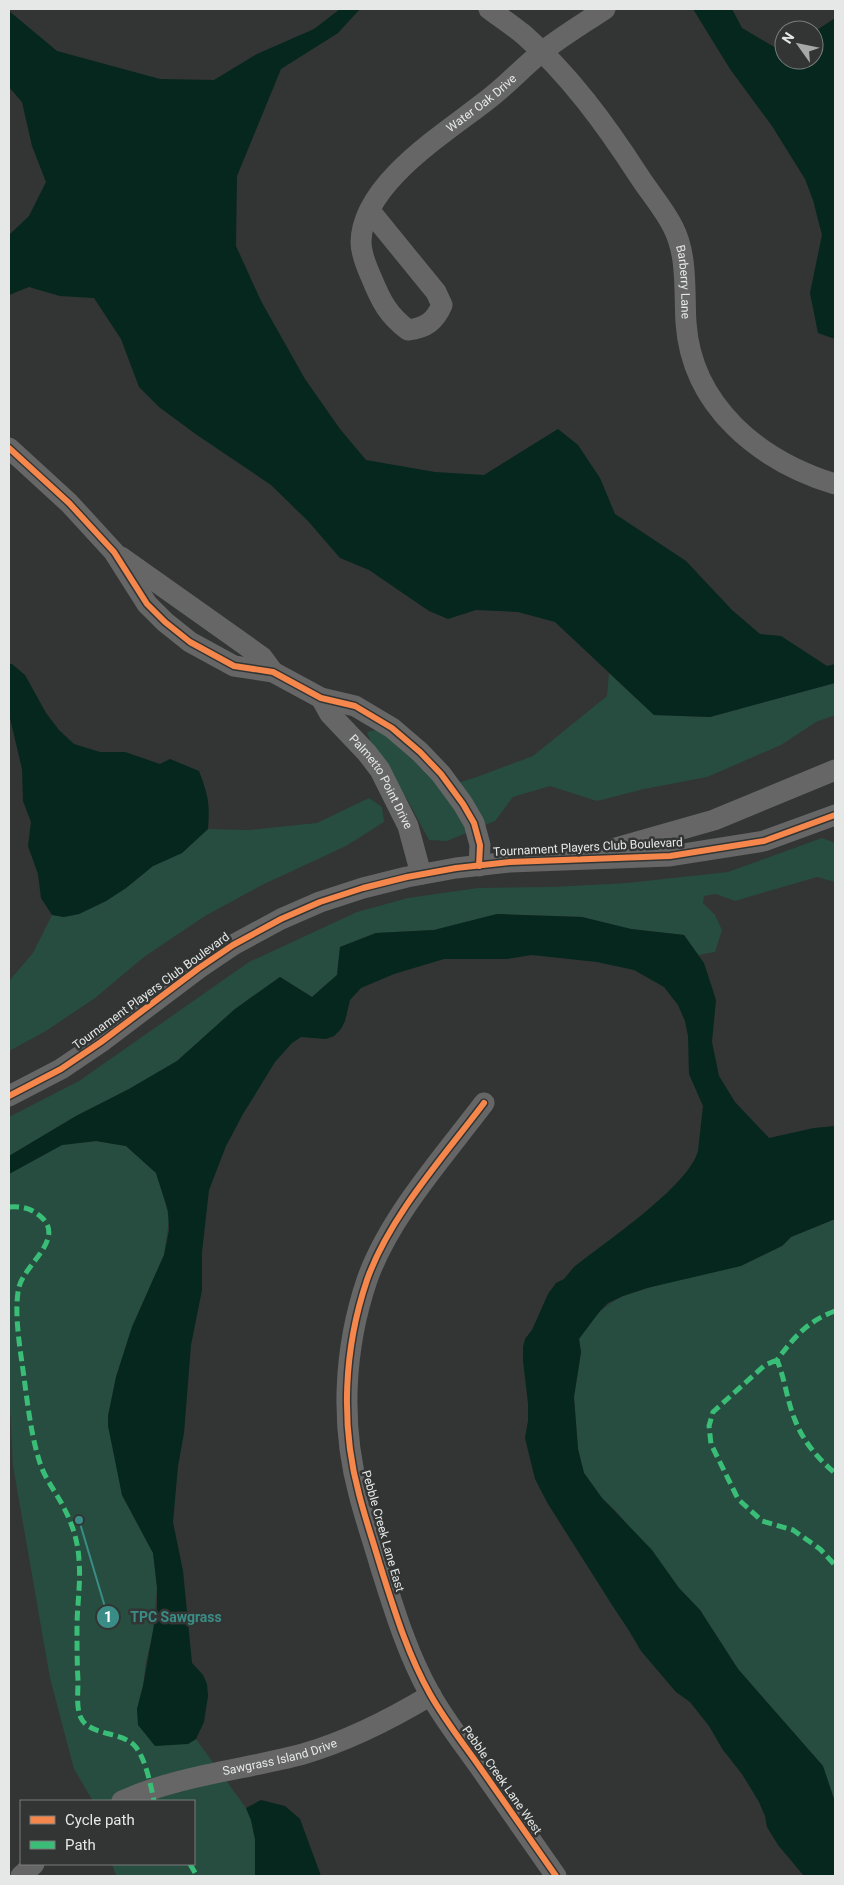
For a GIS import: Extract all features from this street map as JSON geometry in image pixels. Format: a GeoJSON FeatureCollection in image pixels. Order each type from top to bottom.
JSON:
{"type":"FeatureCollection","features":[{"type":"Feature","properties":{"kind":"street","name":"Barberry Lane"},"geometry":{"type":"LineString","coordinates":[[489,9],[521,32],[542,52],[585,100],[626,156],[672,227],[680,245],[683,264],[686,325],[691,357],[707,394],[722,412],[758,446],[790,467],[835,484]]}},
{"type":"Feature","properties":{"kind":"street","name":"Water Oak Drive"},"geometry":{"type":"LineString","coordinates":[[370,211],[436,292],[442,305],[436,317],[429,324],[418,329],[408,330],[394,319],[378,294],[367,268],[361,243],[365,222],[370,211],[382,188],[411,158],[492,96],[542,52],[605,9]]}},
{"type":"Feature","properties":{"kind":"street"},"geometry":{"type":"LineString","coordinates":[[9,448],[69,502],[114,552],[147,604],[165,622],[190,642],[234,666],[273,672],[322,698],[355,706],[392,728],[420,752],[441,774],[474,823],[480,845],[479,866]]}},
{"type":"Feature","properties":{"kind":"street"},"geometry":{"type":"LineString","coordinates":[[114,552],[262,657],[273,672]]}},
{"type":"Feature","properties":{"kind":"street","name":"Palmetto Point Drive"},"geometry":{"type":"LineString","coordinates":[[322,698],[330,714],[367,753],[380,770],[408,826],[421,874]]}},
{"type":"Feature","properties":{"kind":"street","name":"Tournament Players Club Boulevard"},"geometry":{"type":"LineString","coordinates":[[577,859],[714,820],[835,770]]}},
{"type":"Feature","properties":{"kind":"street","name":"Tournament Players Club Boulevard"},"geometry":{"type":"LineString","coordinates":[[9,1096],[93,1048],[198,968],[233,945],[281,919],[320,902],[363,888],[421,874],[479,866],[510,862],[670,856],[764,841],[835,815]]}},
{"type":"Feature","properties":{"kind":"street","name":"Pebble Creek Lane East"},"geometry":{"type":"LineString","coordinates":[[431,1695],[405,1641],[359,1493],[348,1426],[349,1359],[356,1316],[368,1278],[384,1242],[406,1207],[484,1103]]}},
{"type":"Feature","properties":{"kind":"street","name":"Sawgrass Island Drive"},"geometry":{"type":"LineString","coordinates":[[125,1800],[175,1783],[303,1754],[334,1744],[406,1710],[431,1695]]}},
{"type":"Feature","properties":{"kind":"street","name":"Pebble Creek Lane West"},"geometry":{"type":"LineString","coordinates":[[431,1695],[442,1714],[556,1876]]}},
{"type":"Feature","properties":{"kind":"street"},"geometry":{"type":"LineString","coordinates":[[21,1876],[33,1865]]}},
{"type":"Feature","properties":{"kind":"shaded area"},"geometry":{"type":"Polygon","coordinates":[[[340,9],[360,9],[338,33],[281,69],[237,176],[236,246],[261,301],[305,379],[340,429],[366,460],[435,472],[484,475],[558,429],[578,445],[600,478],[615,514],[686,561],[732,610],[760,634],[781,636],[827,666],[835,664],[835,683],[710,717],[654,715],[555,622],[518,612],[476,610],[448,619],[429,611],[369,570],[340,558],[308,521],[271,485],[159,407],[139,387],[121,339],[94,298],[60,296],[29,287],[9,295],[9,235],[29,216],[46,182],[32,146],[22,102],[9,87],[9,11],[57,51],[160,79],[214,80],[257,54],[314,29],[340,9]]]}},
{"type":"Feature","properties":{"kind":"shaded area"},"geometry":{"type":"Polygon","coordinates":[[[693,9],[732,9],[742,28],[774,47],[774,70],[824,70],[824,25],[835,18],[835,339],[818,333],[810,293],[822,235],[813,200],[805,179],[772,126],[730,69],[693,9]]]}},
{"type":"Feature","properties":{"kind":"shaded area"},"geometry":{"type":"Polygon","coordinates":[[[9,664],[12,664],[25,675],[46,713],[59,730],[74,744],[100,752],[125,752],[160,764],[170,759],[199,771],[206,793],[209,812],[208,829],[182,853],[153,866],[126,888],[106,901],[79,914],[64,917],[52,915],[41,898],[38,874],[28,846],[31,822],[23,801],[22,769],[9,714],[9,664]]]}},
{"type":"Feature","properties":{"kind":"shaded area"},"geometry":{"type":"Polygon","coordinates":[[[609,673],[654,715],[710,717],[835,683],[835,715],[816,722],[781,745],[707,777],[644,789],[597,801],[550,786],[513,797],[495,821],[447,841],[429,840],[407,799],[373,749],[367,732],[381,729],[407,749],[440,788],[474,778],[533,756],[607,696],[609,673]]]}},
{"type":"Feature","properties":{"kind":"shaded area"},"geometry":{"type":"Polygon","coordinates":[[[369,798],[382,807],[384,822],[346,846],[262,885],[205,916],[144,957],[95,998],[46,1031],[9,1051],[9,981],[33,953],[52,915],[64,917],[79,914],[106,901],[126,888],[153,866],[182,853],[208,829],[249,830],[317,823],[369,798]]]}},
{"type":"Feature","properties":{"kind":"shaded area"},"geometry":{"type":"Polygon","coordinates":[[[822,838],[835,843],[835,882],[817,877],[735,901],[716,894],[704,896],[703,903],[715,915],[722,930],[715,952],[698,955],[684,935],[631,929],[582,917],[497,914],[434,930],[376,933],[340,947],[337,975],[312,997],[280,977],[235,1009],[177,1061],[129,1089],[76,1116],[9,1156],[9,1117],[79,1081],[249,962],[357,912],[408,898],[478,888],[627,883],[728,872],[822,838]]]}},
{"type":"Feature","properties":{"kind":"shaded area"},"geometry":{"type":"Polygon","coordinates":[[[497,914],[582,917],[631,929],[684,935],[704,963],[716,1000],[712,1042],[719,1076],[735,1102],[769,1138],[814,1128],[835,1126],[835,1219],[791,1237],[782,1246],[741,1266],[647,1288],[608,1303],[579,1339],[581,1352],[574,1397],[578,1449],[584,1473],[602,1498],[652,1550],[679,1588],[700,1610],[738,1669],[823,1766],[835,1802],[835,1876],[804,1876],[778,1845],[767,1827],[759,1802],[742,1774],[690,1702],[676,1692],[641,1651],[548,1504],[535,1479],[525,1438],[528,1421],[528,1403],[523,1347],[525,1339],[532,1330],[548,1294],[556,1283],[564,1279],[574,1267],[663,1197],[679,1181],[691,1165],[698,1151],[703,1106],[689,1074],[688,1036],[685,1021],[678,1005],[664,987],[634,970],[597,962],[532,955],[507,959],[444,959],[394,974],[361,988],[350,1000],[345,1021],[341,1029],[334,1036],[326,1039],[301,1037],[292,1043],[275,1062],[226,1146],[209,1190],[202,1252],[202,1290],[191,1345],[184,1433],[178,1466],[173,1522],[183,1571],[192,1663],[203,1675],[207,1684],[208,1696],[204,1722],[196,1739],[188,1744],[155,1746],[138,1725],[137,1709],[157,1608],[157,1587],[153,1553],[122,1495],[108,1426],[108,1416],[116,1377],[132,1327],[164,1255],[169,1230],[168,1211],[156,1173],[126,1146],[96,1141],[62,1145],[9,1174],[9,1156],[76,1116],[129,1089],[177,1061],[235,1009],[280,977],[312,997],[337,975],[340,947],[376,933],[434,930],[497,914]]]}},
{"type":"Feature","properties":{"kind":"shaded area"},"geometry":{"type":"Polygon","coordinates":[[[96,1141],[126,1146],[156,1173],[165,1199],[169,1220],[164,1255],[132,1327],[116,1377],[108,1416],[122,1495],[153,1553],[157,1587],[153,1633],[137,1709],[188,1744],[196,1739],[246,1808],[255,1839],[255,1876],[116,1876],[112,1865],[195,1865],[195,1800],[92,1800],[74,1769],[50,1678],[13,1466],[9,1386],[9,1174],[62,1145],[96,1141]]]}},
{"type":"Feature","properties":{"kind":"shaded area"},"geometry":{"type":"Polygon","coordinates":[[[835,1219],[835,1802],[823,1766],[738,1669],[700,1610],[679,1588],[616,1511],[602,1498],[584,1473],[578,1449],[574,1397],[581,1352],[579,1339],[592,1319],[610,1304],[623,1296],[782,1246],[791,1237],[835,1219]]]}},
{"type":"Feature","properties":{"kind":"shaded area"},"geometry":{"type":"Polygon","coordinates":[[[261,1800],[285,1806],[300,1819],[321,1876],[255,1876],[255,1839],[246,1808],[261,1800]]]}},
{"type":"Feature","properties":{"kind":"marked path"},"geometry":{"type":"LineString","coordinates":[[9,1207],[26,1208],[37,1213],[47,1224],[49,1233],[42,1252],[22,1279],[19,1287],[17,1305],[18,1325],[29,1415],[37,1454],[43,1472],[68,1516],[78,1547],[78,1710],[85,1724],[91,1728],[121,1738],[134,1745],[144,1764],[154,1800]]}},
{"type":"Feature","properties":{"kind":"marked path"},"geometry":{"type":"LineString","coordinates":[[835,1311],[809,1325],[789,1344],[777,1360],[798,1428],[812,1449],[835,1473]]}},
{"type":"Feature","properties":{"kind":"marked path"},"geometry":{"type":"LineString","coordinates":[[777,1360],[765,1365],[713,1412],[709,1426],[711,1444],[738,1499],[762,1521],[793,1530],[820,1549],[835,1565]]}},
{"type":"Feature","properties":{"kind":"marked path"},"geometry":{"type":"LineString","coordinates":[[191,1865],[197,1876]]}},
{"type":"Feature","properties":{"kind":"cycle path"},"geometry":{"type":"LineString","coordinates":[[9,448],[69,503],[114,552],[147,604],[165,622],[190,642],[234,666],[273,672],[321,698],[355,706],[392,728],[420,752],[441,774],[474,823],[480,845],[479,866]]}},
{"type":"Feature","properties":{"kind":"cycle path"},"geometry":{"type":"LineString","coordinates":[[9,1096],[61,1069],[233,945],[281,919],[320,902],[363,888],[407,877],[456,868],[510,862],[670,856],[764,841],[835,815]]}},
{"type":"Feature","properties":{"kind":"cycle path"},"geometry":{"type":"LineString","coordinates":[[484,1103],[403,1210],[377,1256],[367,1280],[353,1332],[349,1359],[347,1386],[349,1441],[359,1494],[369,1530],[390,1598],[414,1663],[435,1703],[556,1876]]}},
{"type":"Feature","properties":{"kind":"place","name":"TPC Sawgrass"},"geometry":{"type":"Point","coordinates":[79,1520]}}]}
